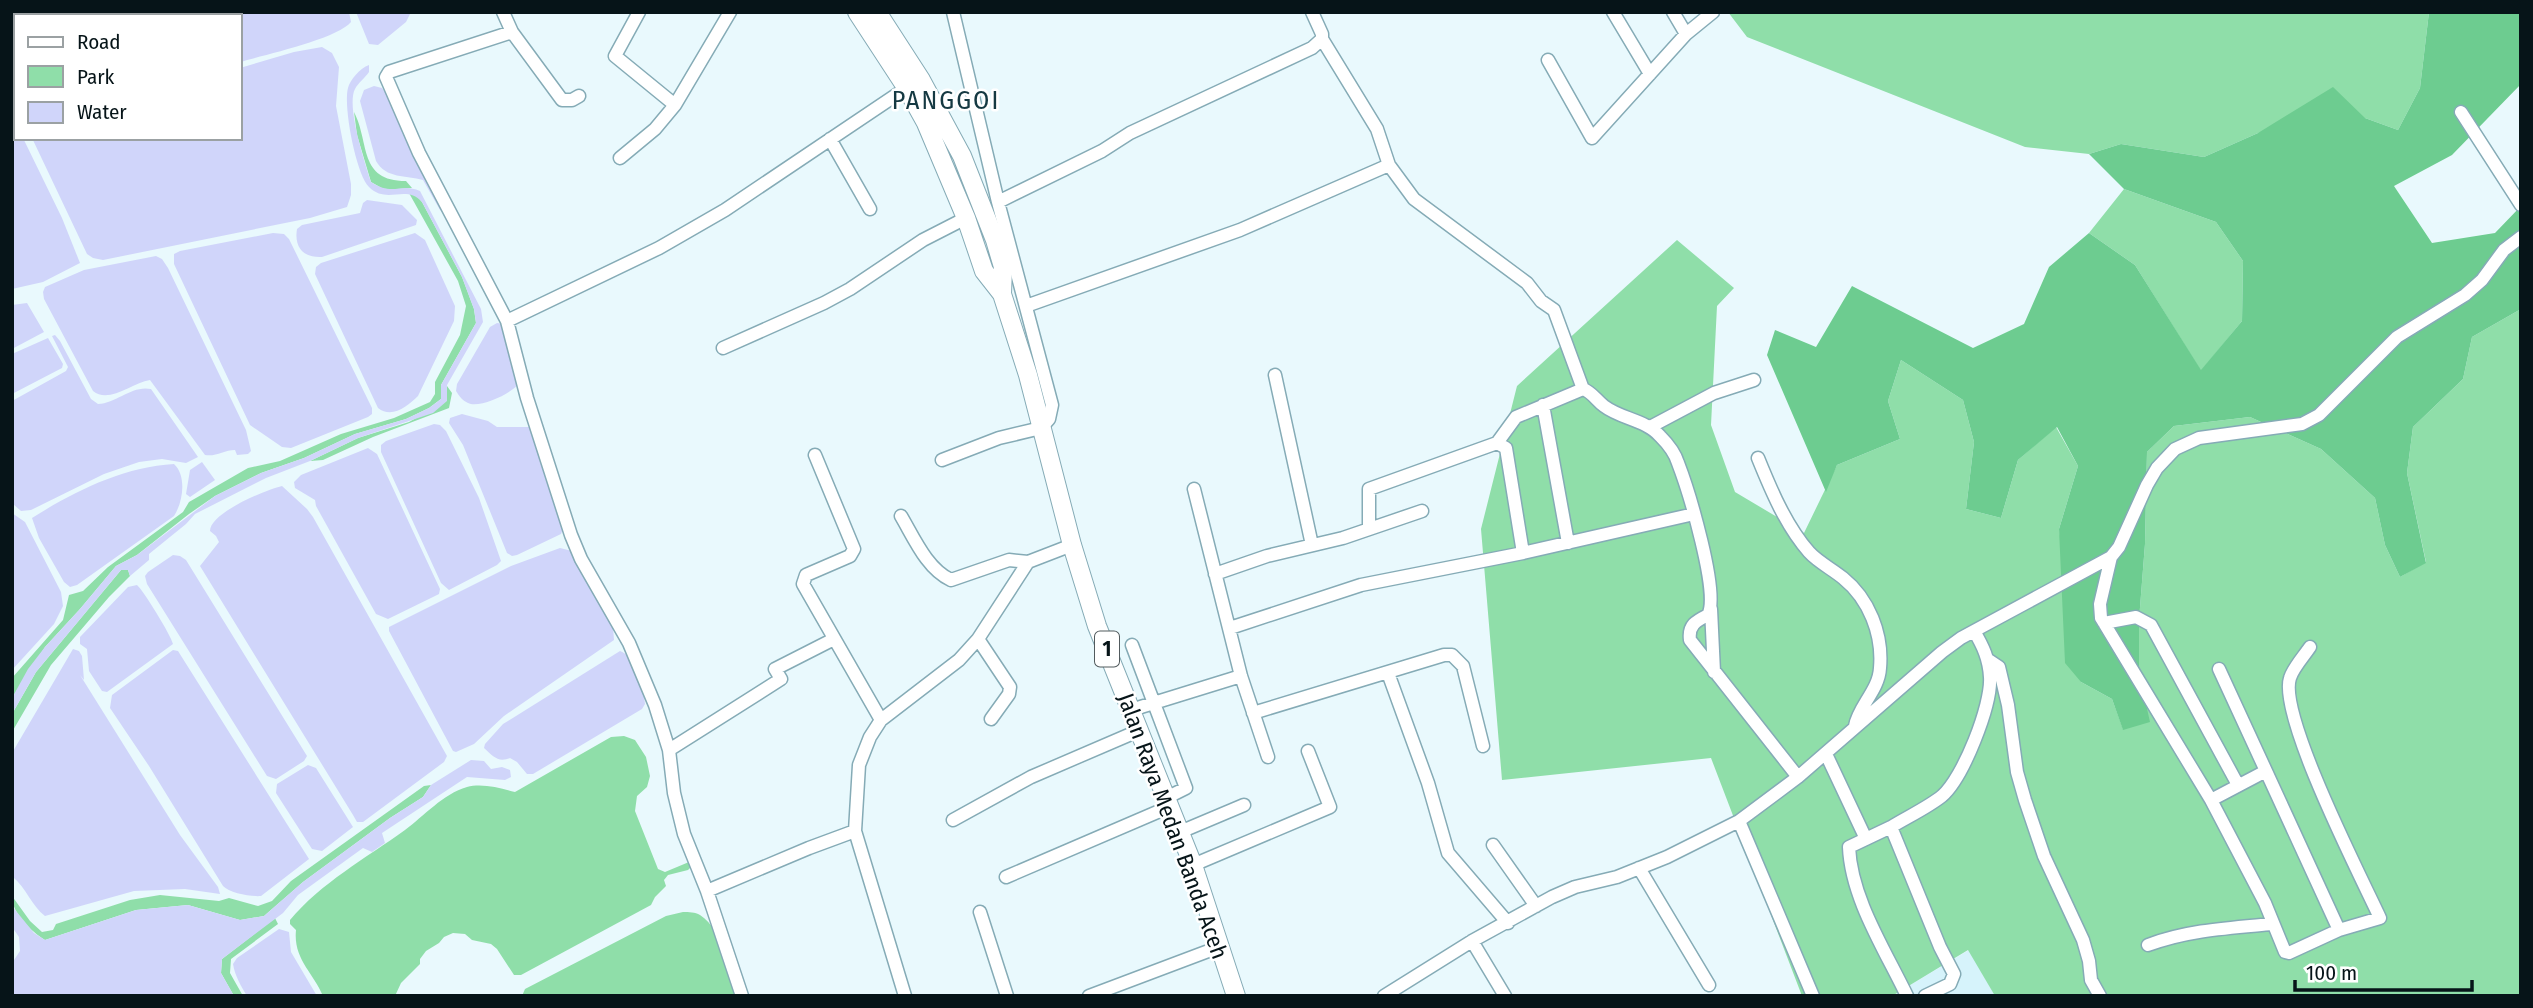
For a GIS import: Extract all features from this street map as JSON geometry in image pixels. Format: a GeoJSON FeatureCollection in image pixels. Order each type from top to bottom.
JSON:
{"type":"FeatureCollection","features":[{"type":"Feature","properties":{"kind":"highway","name":"Jalan Raya Medan Banda Aceh"},"geometry":{"type":"LineString","coordinates":[[857,12],[914,83],[962,156],[984,210],[1003,267],[1002,294],[1097,626],[1193,865],[1236,996]]}},
{"type":"Feature","properties":{"kind":"highway","name":"Jalan Raya Medan Banda Aceh"},"geometry":{"type":"LineString","coordinates":[[877,12],[914,83],[984,271],[1002,294]]}},
{"type":"Feature","properties":{"kind":"street"},"geometry":{"type":"LineString","coordinates":[[503,12],[512,32],[562,100],[572,100],[579,96]]}},
{"type":"Feature","properties":{"kind":"street"},"geometry":{"type":"LineString","coordinates":[[639,12],[615,56],[676,105]]}},
{"type":"Feature","properties":{"kind":"street"},"geometry":{"type":"LineString","coordinates":[[620,158],[655,129],[676,105],[730,12]]}},
{"type":"Feature","properties":{"kind":"street"},"geometry":{"type":"LineString","coordinates":[[942,460],[999,438],[1041,428],[1049,419],[1052,405],[998,202],[953,12]]}},
{"type":"Feature","properties":{"kind":"street"},"geometry":{"type":"LineString","coordinates":[[1312,12],[1322,39],[1377,129],[1390,164],[1414,199],[1489,257],[1515,273],[1541,301],[1554,310],[1583,389],[1623,417],[1650,427],[1659,434],[1678,460],[1705,556],[1714,672]]}},
{"type":"Feature","properties":{"kind":"street"},"geometry":{"type":"LineString","coordinates":[[1613,12],[1650,74]]}},
{"type":"Feature","properties":{"kind":"street"},"geometry":{"type":"LineString","coordinates":[[1673,12],[1686,34]]}},
{"type":"Feature","properties":{"kind":"street"},"geometry":{"type":"LineString","coordinates":[[1548,60],[1592,138],[1686,34],[1713,12]]}},
{"type":"Feature","properties":{"kind":"street"},"geometry":{"type":"LineString","coordinates":[[512,32],[389,72],[386,77],[419,153],[507,321],[527,398],[571,535],[581,559],[629,643],[655,705],[669,750],[674,793],[684,834],[707,891],[742,996]]}},
{"type":"Feature","properties":{"kind":"street"},"geometry":{"type":"LineString","coordinates":[[998,202],[1091,156],[1130,132],[1312,48],[1322,39]]}},
{"type":"Feature","properties":{"kind":"street"},"geometry":{"type":"LineString","coordinates":[[507,321],[659,248],[724,210],[914,83]]}},
{"type":"Feature","properties":{"kind":"street"},"geometry":{"type":"LineString","coordinates":[[2461,112],[2521,205]]}},
{"type":"Feature","properties":{"kind":"street"},"geometry":{"type":"LineString","coordinates":[[830,139],[870,209]]}},
{"type":"Feature","properties":{"kind":"street"},"geometry":{"type":"LineString","coordinates":[[1026,306],[1240,230],[1390,164]]}},
{"type":"Feature","properties":{"kind":"street"},"geometry":{"type":"LineString","coordinates":[[723,348],[824,303],[850,289],[912,246],[966,218]]}},
{"type":"Feature","properties":{"kind":"street"},"geometry":{"type":"LineString","coordinates":[[1384,996],[1472,941],[1536,906],[1575,887],[1667,858],[1739,821],[1826,754],[1942,652],[1974,631],[2111,557],[2119,547],[2157,468],[2175,449],[2199,438],[2302,424],[2319,415],[2397,337],[2465,295],[2482,280],[2504,250],[2521,237]]}},
{"type":"Feature","properties":{"kind":"street"},"geometry":{"type":"LineString","coordinates":[[1275,375],[1312,545]]}},
{"type":"Feature","properties":{"kind":"street"},"geometry":{"type":"LineString","coordinates":[[1650,427],[1714,393],[1754,380]]}},
{"type":"Feature","properties":{"kind":"street"},"geometry":{"type":"LineString","coordinates":[[1369,528],[1370,489],[1497,443],[1516,417],[1583,389]]}},
{"type":"Feature","properties":{"kind":"street"},"geometry":{"type":"LineString","coordinates":[[1543,405],[1568,543]]}},
{"type":"Feature","properties":{"kind":"street"},"geometry":{"type":"LineString","coordinates":[[1497,443],[1506,448],[1523,553]]}},
{"type":"Feature","properties":{"kind":"street"},"geometry":{"type":"LineString","coordinates":[[815,455],[854,549],[850,556],[806,576],[803,584],[881,720]]}},
{"type":"Feature","properties":{"kind":"street"},"geometry":{"type":"LineString","coordinates":[[1758,458],[1783,512],[1810,553],[1858,591],[1869,609],[1879,643],[1881,670],[1870,698],[1856,719],[1854,730]]}},
{"type":"Feature","properties":{"kind":"street"},"geometry":{"type":"LineString","coordinates":[[1194,489],[1241,676],[1268,757]]}},
{"type":"Feature","properties":{"kind":"street"},"geometry":{"type":"LineString","coordinates":[[1215,574],[1266,556],[1343,538],[1422,511]]}},
{"type":"Feature","properties":{"kind":"street"},"geometry":{"type":"LineString","coordinates":[[1230,628],[1361,586],[1694,514]]}},
{"type":"Feature","properties":{"kind":"street"},"geometry":{"type":"LineString","coordinates":[[901,516],[924,555],[951,580],[1009,560],[1028,562],[1072,545]]}},
{"type":"Feature","properties":{"kind":"street"},"geometry":{"type":"LineString","coordinates":[[2111,557],[2100,604],[2101,618],[2211,800],[2265,903],[2285,953],[2339,930],[2380,918],[2307,758],[2293,715],[2290,679],[2311,647]]}},
{"type":"Feature","properties":{"kind":"street"},"geometry":{"type":"LineString","coordinates":[[905,996],[855,831],[859,765],[870,737],[881,720],[959,660],[978,639],[1028,562]]}},
{"type":"Feature","properties":{"kind":"street"},"geometry":{"type":"LineString","coordinates":[[1711,609],[1708,615],[1694,622],[1689,631],[1690,640],[1798,777]]}},
{"type":"Feature","properties":{"kind":"street"},"geometry":{"type":"LineString","coordinates":[[2104,623],[2136,617],[2151,625],[2238,785]]}},
{"type":"Feature","properties":{"kind":"street"},"geometry":{"type":"LineString","coordinates":[[1907,996],[1856,890],[1849,847],[1891,827],[1942,796],[1954,781],[1976,736],[1990,680],[1987,659],[1974,631]]}},
{"type":"Feature","properties":{"kind":"street"},"geometry":{"type":"LineString","coordinates":[[669,750],[781,679],[775,669],[834,639]]}},
{"type":"Feature","properties":{"kind":"street"},"geometry":{"type":"LineString","coordinates":[[978,639],[1010,687],[1009,694],[991,719]]}},
{"type":"Feature","properties":{"kind":"street"},"geometry":{"type":"LineString","coordinates":[[1006,877],[1168,803],[1186,788],[1132,645]]}},
{"type":"Feature","properties":{"kind":"street"},"geometry":{"type":"LineString","coordinates":[[1253,713],[1444,655],[1452,655],[1462,666],[1483,746]]}},
{"type":"Feature","properties":{"kind":"street"},"geometry":{"type":"LineString","coordinates":[[1987,659],[1999,667],[2008,705],[2017,772],[2025,800],[2044,856],[2083,940],[2090,961],[2091,980],[2100,996]]}},
{"type":"Feature","properties":{"kind":"street"},"geometry":{"type":"LineString","coordinates":[[2218,669],[2339,930]]}},
{"type":"Feature","properties":{"kind":"street"},"geometry":{"type":"LineString","coordinates":[[1388,673],[1428,783],[1448,853],[1508,923]]}},
{"type":"Feature","properties":{"kind":"street"},"geometry":{"type":"LineString","coordinates":[[1131,710],[1241,676]]}},
{"type":"Feature","properties":{"kind":"street"},"geometry":{"type":"LineString","coordinates":[[953,820],[1031,777],[1138,731]]}},
{"type":"Feature","properties":{"kind":"street"},"geometry":{"type":"LineString","coordinates":[[1193,865],[1330,807],[1308,751]]}},
{"type":"Feature","properties":{"kind":"street"},"geometry":{"type":"LineString","coordinates":[[1826,754],[1866,839]]}},
{"type":"Feature","properties":{"kind":"street"},"geometry":{"type":"LineString","coordinates":[[2211,800],[2266,771]]}},
{"type":"Feature","properties":{"kind":"street"},"geometry":{"type":"LineString","coordinates":[[1180,832],[1244,805]]}},
{"type":"Feature","properties":{"kind":"street"},"geometry":{"type":"LineString","coordinates":[[1739,821],[1813,996]]}},
{"type":"Feature","properties":{"kind":"street"},"geometry":{"type":"LineString","coordinates":[[1891,827],[1940,947],[1954,974],[1951,984],[1925,996]]}},
{"type":"Feature","properties":{"kind":"street"},"geometry":{"type":"LineString","coordinates":[[707,891],[855,831]]}},
{"type":"Feature","properties":{"kind":"street"},"geometry":{"type":"LineString","coordinates":[[1493,845],[1536,906]]}},
{"type":"Feature","properties":{"kind":"street"},"geometry":{"type":"LineString","coordinates":[[1639,868],[1709,985]]}},
{"type":"Feature","properties":{"kind":"street"},"geometry":{"type":"LineString","coordinates":[[980,912],[1007,996]]}},
{"type":"Feature","properties":{"kind":"street"},"geometry":{"type":"LineString","coordinates":[[2148,945],[2174,935],[2272,924]]}},
{"type":"Feature","properties":{"kind":"street"},"geometry":{"type":"LineString","coordinates":[[1472,941],[1505,996]]}},
{"type":"Feature","properties":{"kind":"street"},"geometry":{"type":"LineString","coordinates":[[1089,996],[1219,947]]}},
{"type":"Feature","properties":{"kind":"shaded area"},"geometry":{"type":"Polygon","coordinates":[[[1969,950],[1995,996],[1892,996],[1969,950]]]}},
{"type":"Feature","properties":{"kind":"green space"},"geometry":{"type":"Polygon","coordinates":[[[1728,12],[2429,12],[2420,88],[2398,130],[2365,118],[2258,133],[2204,157],[2121,144],[2089,154],[2025,147],[1747,37],[1728,12]]]}},
{"type":"Feature","properties":{"kind":"green space"},"geometry":{"type":"Polygon","coordinates":[[[2429,12],[2521,12],[2521,84],[2452,155],[2394,186],[2432,243],[2495,233],[2521,206],[2521,309],[2472,337],[2463,379],[2413,427],[2407,473],[2426,563],[2400,577],[2385,545],[2375,498],[2321,449],[2250,417],[2174,426],[2147,452],[2139,673],[2150,722],[2123,730],[2112,699],[2081,682],[2065,663],[2059,529],[2078,466],[2057,427],[2018,460],[2001,518],[1966,509],[1974,442],[1963,400],[1901,360],[1888,401],[1900,439],[1837,465],[1826,492],[1767,355],[1775,330],[1816,347],[1852,286],[1973,348],[2024,324],[2049,267],[2089,233],[2135,265],[2201,370],[2242,321],[2243,261],[2216,222],[2124,189],[2089,154],[2121,144],[2204,157],[2258,133],[2333,87],[2365,118],[2398,130],[2420,88],[2429,12]]]}},
{"type":"Feature","properties":{"kind":"green space"},"geometry":{"type":"Polygon","coordinates":[[[354,112],[373,167],[380,175],[406,181],[412,188],[385,190],[371,182],[357,135],[354,112]]]}},
{"type":"Feature","properties":{"kind":"green space"},"geometry":{"type":"Polygon","coordinates":[[[2124,189],[2216,222],[2243,261],[2242,321],[2201,371],[2135,265],[2089,233],[2124,189]]]}},
{"type":"Feature","properties":{"kind":"green space"},"geometry":{"type":"Polygon","coordinates":[[[409,193],[416,195],[422,202],[462,277],[474,309],[476,323],[441,385],[441,399],[406,419],[355,434],[304,458],[261,473],[215,496],[189,514],[137,555],[116,566],[45,647],[12,698],[12,678],[63,620],[69,595],[83,591],[108,567],[183,512],[189,502],[248,468],[280,461],[341,434],[394,418],[430,402],[435,394],[435,382],[460,335],[466,306],[458,281],[409,193]]]}},
{"type":"Feature","properties":{"kind":"green space"},"geometry":{"type":"Polygon","coordinates":[[[1677,240],[1734,288],[1717,306],[1711,425],[1735,492],[1804,533],[1837,465],[1900,439],[1888,401],[1901,360],[1963,400],[1974,442],[1966,509],[2001,518],[2018,460],[2056,427],[2078,466],[2059,529],[2081,682],[2112,699],[2123,729],[2139,673],[2147,452],[2174,426],[2250,417],[2321,449],[2375,498],[2385,545],[2400,577],[2426,562],[2407,473],[2413,427],[2463,379],[2472,337],[2521,309],[2521,996],[1995,996],[1968,950],[1892,996],[1802,996],[1711,758],[1502,780],[1481,529],[1517,386],[1677,240]]]}},
{"type":"Feature","properties":{"kind":"green space"},"geometry":{"type":"Polygon","coordinates":[[[447,386],[452,393],[449,408],[373,437],[323,460],[310,461],[358,438],[409,422],[446,401],[447,386]]]}},
{"type":"Feature","properties":{"kind":"green space"},"geometry":{"type":"Polygon","coordinates":[[[121,570],[128,570],[130,576],[51,665],[12,732],[12,714],[36,672],[121,570]]]}},
{"type":"Feature","properties":{"kind":"green space"},"geometry":{"type":"Polygon","coordinates":[[[624,736],[635,740],[646,757],[650,776],[647,787],[637,796],[635,811],[658,869],[665,872],[689,862],[692,866],[688,870],[668,875],[664,880],[666,886],[651,905],[521,975],[514,975],[491,944],[472,940],[465,934],[453,933],[426,951],[420,964],[401,983],[395,996],[323,996],[301,957],[296,930],[290,924],[290,920],[316,894],[458,790],[491,786],[515,792],[611,737],[624,736]]]}},
{"type":"Feature","properties":{"kind":"green space"},"geometry":{"type":"Polygon","coordinates":[[[431,785],[423,797],[303,882],[264,916],[240,920],[188,905],[136,910],[45,940],[23,921],[13,903],[12,896],[30,921],[42,932],[53,930],[56,924],[130,900],[160,895],[219,901],[229,898],[258,906],[272,901],[291,881],[424,786],[431,785]]]}},
{"type":"Feature","properties":{"kind":"green space"},"geometry":{"type":"Polygon","coordinates":[[[683,912],[700,915],[715,931],[725,952],[738,996],[522,996],[525,989],[666,916],[683,912]]]}},
{"type":"Feature","properties":{"kind":"green space"},"geometry":{"type":"Polygon","coordinates":[[[275,918],[278,924],[231,959],[230,973],[243,996],[234,996],[221,973],[222,959],[275,918]]]}},
{"type":"Feature","properties":{"kind":"water"},"geometry":{"type":"Polygon","coordinates":[[[12,12],[349,12],[351,22],[331,34],[242,61],[242,14],[14,14],[14,108],[12,12]]]}},
{"type":"Feature","properties":{"kind":"water"},"geometry":{"type":"Polygon","coordinates":[[[356,12],[411,12],[406,22],[378,45],[369,44],[356,12]]]}},
{"type":"Feature","properties":{"kind":"water"},"geometry":{"type":"Polygon","coordinates":[[[322,47],[332,53],[339,67],[336,106],[351,184],[347,207],[310,218],[103,260],[87,254],[33,140],[242,140],[242,67],[322,47]]]}},
{"type":"Feature","properties":{"kind":"water"},"geometry":{"type":"Polygon","coordinates":[[[369,65],[369,72],[355,89],[353,108],[357,135],[371,182],[391,189],[420,191],[481,309],[483,322],[447,385],[447,401],[433,413],[358,438],[266,478],[195,514],[149,554],[149,560],[130,576],[128,570],[121,570],[36,672],[12,714],[12,698],[28,669],[116,566],[137,555],[215,496],[261,473],[304,458],[355,434],[406,419],[441,399],[441,385],[476,323],[474,309],[462,277],[422,202],[410,195],[376,192],[364,180],[352,139],[347,97],[353,78],[369,65]]]}},
{"type":"Feature","properties":{"kind":"water"},"geometry":{"type":"Polygon","coordinates":[[[374,86],[382,88],[387,95],[444,212],[440,210],[423,180],[391,174],[376,161],[360,101],[364,90],[374,86]]]}},
{"type":"Feature","properties":{"kind":"water"},"geometry":{"type":"Polygon","coordinates":[[[12,118],[14,140],[24,140],[62,218],[80,263],[43,282],[12,289],[12,118]]]}},
{"type":"Feature","properties":{"kind":"water"},"geometry":{"type":"Polygon","coordinates":[[[367,200],[402,205],[417,220],[416,225],[322,257],[310,256],[301,250],[296,235],[297,229],[302,225],[360,213],[367,200]]]}},
{"type":"Feature","properties":{"kind":"water"},"geometry":{"type":"Polygon","coordinates":[[[273,233],[284,234],[289,239],[372,408],[372,414],[368,417],[291,448],[282,447],[250,425],[174,264],[174,254],[180,251],[273,233]]]}},
{"type":"Feature","properties":{"kind":"water"},"geometry":{"type":"Polygon","coordinates":[[[415,233],[425,240],[455,306],[454,321],[418,396],[405,407],[389,412],[378,408],[315,274],[316,267],[321,263],[415,233]]]}},
{"type":"Feature","properties":{"kind":"water"},"geometry":{"type":"Polygon","coordinates":[[[156,256],[162,259],[168,268],[246,430],[251,451],[248,454],[237,455],[235,450],[205,455],[150,380],[113,394],[93,391],[44,299],[45,287],[84,270],[156,256]]]}},
{"type":"Feature","properties":{"kind":"water"},"geometry":{"type":"Polygon","coordinates":[[[27,303],[44,332],[12,349],[12,305],[27,303]]]}},
{"type":"Feature","properties":{"kind":"water"},"geometry":{"type":"Polygon","coordinates":[[[497,323],[504,324],[519,383],[495,399],[480,404],[468,403],[456,391],[457,384],[490,327],[497,323]]]}},
{"type":"Feature","properties":{"kind":"water"},"geometry":{"type":"Polygon","coordinates":[[[55,335],[91,399],[98,404],[105,403],[137,390],[151,389],[198,457],[186,463],[162,459],[139,462],[104,474],[31,510],[21,511],[13,504],[12,401],[66,371],[68,367],[52,336],[55,335]]]}},
{"type":"Feature","properties":{"kind":"water"},"geometry":{"type":"Polygon","coordinates":[[[48,338],[63,364],[62,368],[12,394],[12,354],[48,338]]]}},
{"type":"Feature","properties":{"kind":"water"},"geometry":{"type":"Polygon","coordinates":[[[462,414],[488,421],[497,427],[530,427],[534,432],[563,529],[561,534],[517,555],[507,553],[463,445],[449,423],[450,418],[462,414]]]}},
{"type":"Feature","properties":{"kind":"water"},"geometry":{"type":"Polygon","coordinates":[[[434,424],[440,425],[446,431],[479,498],[501,561],[449,590],[441,583],[381,452],[381,445],[386,441],[434,424]]]}},
{"type":"Feature","properties":{"kind":"water"},"geometry":{"type":"Polygon","coordinates":[[[368,448],[377,454],[440,589],[439,594],[388,619],[376,614],[315,500],[295,488],[294,482],[301,475],[368,448]]]}},
{"type":"Feature","properties":{"kind":"water"},"geometry":{"type":"Polygon","coordinates":[[[202,462],[215,480],[190,497],[186,494],[190,470],[202,462]]]}},
{"type":"Feature","properties":{"kind":"water"},"geometry":{"type":"Polygon","coordinates":[[[174,464],[181,475],[182,489],[180,504],[174,516],[77,585],[70,587],[64,582],[39,538],[32,518],[65,499],[118,475],[174,464]]]}},
{"type":"Feature","properties":{"kind":"water"},"geometry":{"type":"Polygon","coordinates":[[[282,486],[313,517],[447,756],[444,762],[363,822],[357,822],[200,566],[219,542],[210,531],[212,524],[219,517],[252,497],[282,486]]]}},
{"type":"Feature","properties":{"kind":"water"},"geometry":{"type":"Polygon","coordinates":[[[12,513],[25,522],[61,592],[63,606],[54,624],[12,670],[12,513]]]}},
{"type":"Feature","properties":{"kind":"water"},"geometry":{"type":"Polygon","coordinates":[[[560,548],[572,551],[613,627],[614,640],[504,716],[474,744],[453,751],[389,627],[511,566],[560,548]]]}},
{"type":"Feature","properties":{"kind":"water"},"geometry":{"type":"Polygon","coordinates":[[[173,555],[186,560],[307,756],[304,761],[276,779],[267,776],[147,584],[145,576],[148,572],[173,555]]]}},
{"type":"Feature","properties":{"kind":"water"},"geometry":{"type":"Polygon","coordinates":[[[137,585],[173,644],[107,692],[102,691],[89,671],[87,649],[80,644],[80,637],[128,587],[137,585]]]}},
{"type":"Feature","properties":{"kind":"water"},"geometry":{"type":"Polygon","coordinates":[[[73,649],[79,651],[82,656],[84,680],[80,675],[220,894],[185,889],[134,891],[45,916],[13,877],[12,753],[73,649]]]}},
{"type":"Feature","properties":{"kind":"water"},"geometry":{"type":"Polygon","coordinates":[[[173,650],[178,651],[309,859],[261,896],[241,894],[223,886],[110,708],[112,695],[173,650]]]}},
{"type":"Feature","properties":{"kind":"water"},"geometry":{"type":"Polygon","coordinates":[[[620,651],[630,659],[638,674],[645,704],[642,709],[533,774],[527,774],[510,758],[499,759],[484,748],[503,724],[620,651]]]}},
{"type":"Feature","properties":{"kind":"water"},"geometry":{"type":"Polygon","coordinates":[[[471,760],[484,761],[491,769],[502,767],[510,770],[511,777],[505,780],[467,777],[382,833],[385,843],[372,852],[363,848],[298,895],[283,913],[222,959],[221,973],[234,996],[12,996],[12,963],[20,951],[19,937],[12,927],[12,906],[34,933],[45,940],[136,910],[188,905],[240,920],[264,916],[303,882],[423,797],[431,785],[471,760]]]}},
{"type":"Feature","properties":{"kind":"water"},"geometry":{"type":"Polygon","coordinates":[[[308,765],[316,768],[353,827],[322,851],[312,849],[276,793],[277,784],[308,765]]]}},
{"type":"Feature","properties":{"kind":"water"},"geometry":{"type":"Polygon","coordinates":[[[279,929],[289,932],[291,952],[317,996],[247,996],[233,964],[237,958],[279,929]]]}},
{"type":"Feature","properties":{"kind":"district","name":"PANGGOI"},"geometry":{"type":"Point","coordinates":[946,100]}}]}
